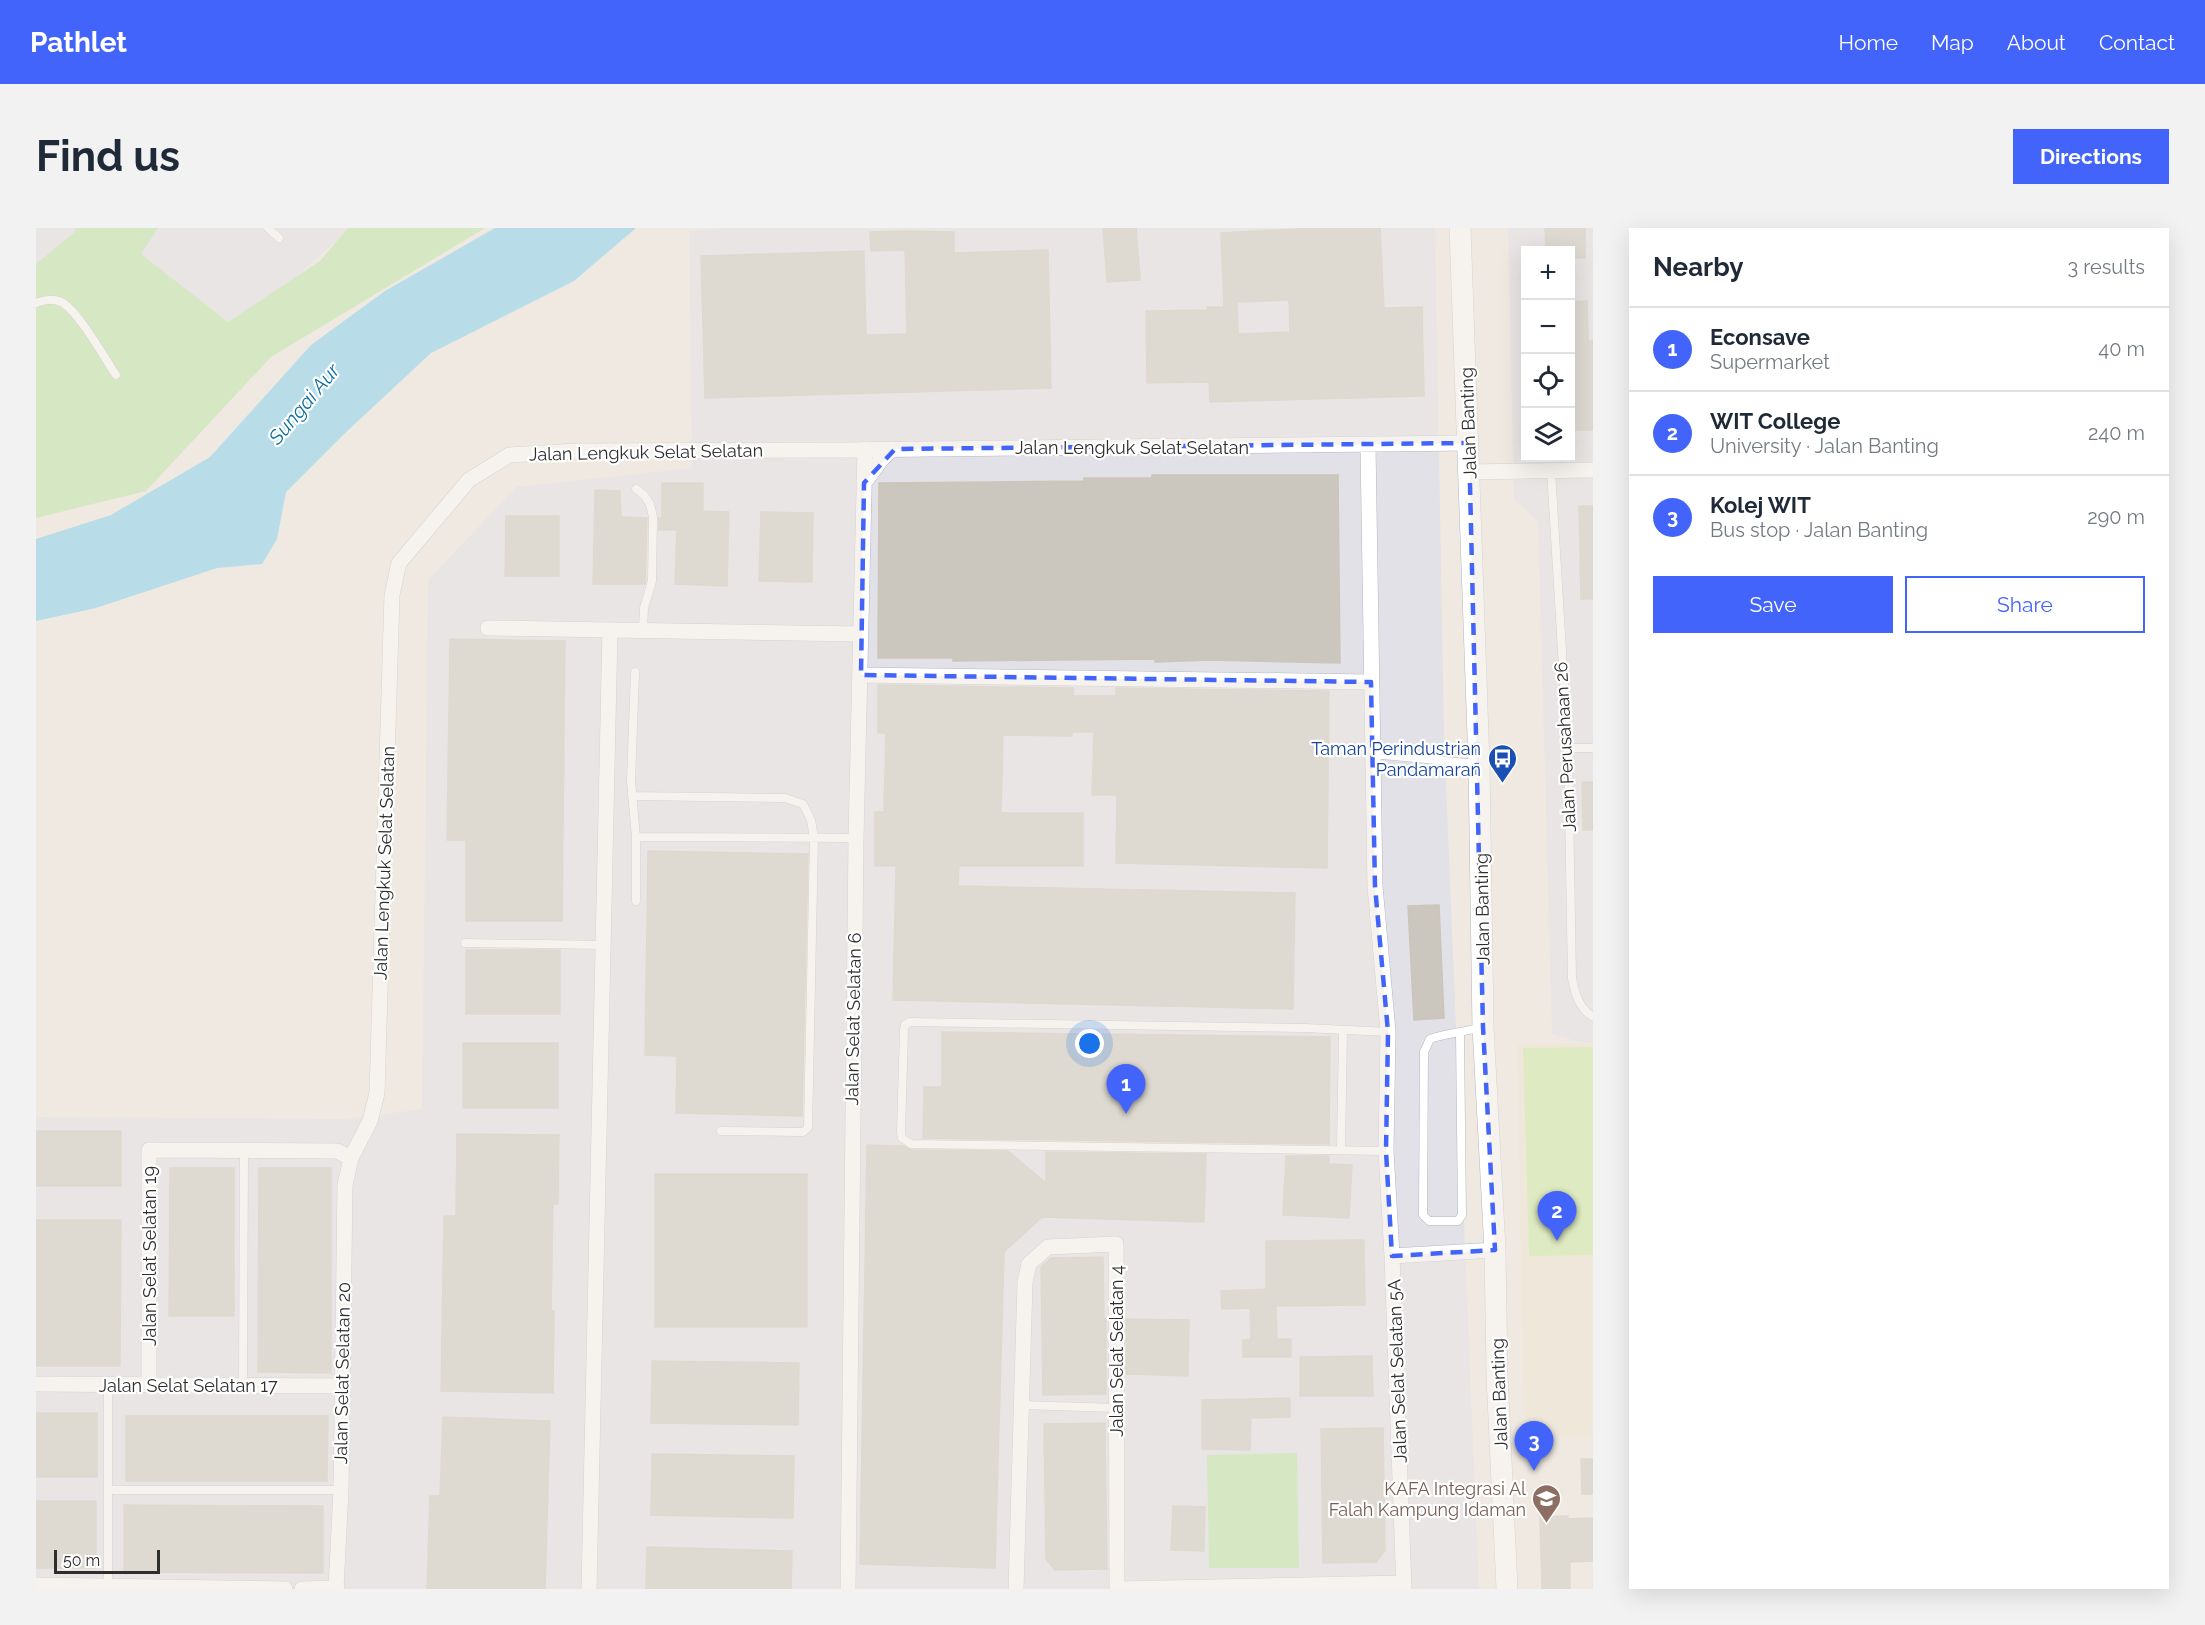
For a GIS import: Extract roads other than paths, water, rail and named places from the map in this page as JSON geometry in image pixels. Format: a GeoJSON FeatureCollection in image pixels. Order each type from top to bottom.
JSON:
{"type":"FeatureCollection","features":[{"type":"Feature","properties":{"kind":"main road","name":"Jalan Banting"},"geometry":{"type":"LineString","coordinates":[[1460,228],[1479,764],[1484,1027],[1495,1250],[1497,1375],[1506,1581]]}},
{"type":"Feature","properties":{"kind":"main road"},"geometry":{"type":"LineString","coordinates":[[1506,1581],[1522,1589]]}},
{"type":"Feature","properties":{"kind":"street","name":"Jalan Lengkuk Selat Selatan"},"geometry":{"type":"LineString","coordinates":[[351,1158],[370,1121],[377,1093],[392,595],[399,563],[469,480],[509,455],[577,451],[1469,443]]}},
{"type":"Feature","properties":{"kind":"street"},"geometry":{"type":"LineString","coordinates":[[1368,445],[1375,886],[1388,1032],[1386,1150],[1392,1256]]}},
{"type":"Feature","properties":{"kind":"street","name":"Jalan Selat Selatan 6"},"geometry":{"type":"LineString","coordinates":[[848,1589],[856,838],[865,449]]}},
{"type":"Feature","properties":{"kind":"street"},"geometry":{"type":"LineString","coordinates":[[844,450],[864,480],[892,449]]}},
{"type":"Feature","properties":{"kind":"street"},"geometry":{"type":"LineString","coordinates":[[1470,472],[1593,470]]}},
{"type":"Feature","properties":{"kind":"street"},"geometry":{"type":"LineString","coordinates":[[488,628],[861,634]]}},
{"type":"Feature","properties":{"kind":"street"},"geometry":{"type":"LineString","coordinates":[[589,1589],[610,630]]}},
{"type":"Feature","properties":{"kind":"street"},"geometry":{"type":"LineString","coordinates":[[861,675],[1371,682]]}},
{"type":"Feature","properties":{"kind":"street","name":"Jalan Selat Selatan 19"},"geometry":{"type":"LineString","coordinates":[[149,1385],[149,1150],[337,1151],[351,1158]]}},
{"type":"Feature","properties":{"kind":"street","name":"Jalan Selat Selatan 20"},"geometry":{"type":"LineString","coordinates":[[336,1588],[341,1490],[345,1185],[351,1158]]}},
{"type":"Feature","properties":{"kind":"street","name":"Jalan Selat Selatan 4"},"geometry":{"type":"LineString","coordinates":[[1016,1589],[1025,1282],[1029,1264],[1048,1247],[1116,1244],[1118,1589]]}},
{"type":"Feature","properties":{"kind":"street","name":"Jalan Selat Selatan 5A"},"geometry":{"type":"LineString","coordinates":[[1403,1586],[1392,1256],[1495,1250]]}},
{"type":"Feature","properties":{"kind":"street","name":"Jalan Selat Selatan 17"},"geometry":{"type":"LineString","coordinates":[[36,1384],[341,1386]]}},
{"type":"Feature","properties":{"kind":"street"},"geometry":{"type":"LineString","coordinates":[[36,1586],[285,1589]]}},
{"type":"Feature","properties":{"kind":"street"},"geometry":{"type":"LineString","coordinates":[[1118,1589],[1403,1586]]}},
{"type":"Feature","properties":{"kind":"street"},"geometry":{"type":"LineString","coordinates":[[302,1589],[336,1588]]}},
{"type":"Feature","properties":{"kind":"lane"},"geometry":{"type":"LineString","coordinates":[[268,228],[279,238]]}},
{"type":"Feature","properties":{"kind":"lane"},"geometry":{"type":"LineString","coordinates":[[36,303],[45,300],[62,302],[75,315],[116,375]]}},
{"type":"Feature","properties":{"kind":"lane","name":"Jalan Perusahaan 26"},"geometry":{"type":"LineString","coordinates":[[1551,471],[1568,748],[1572,978],[1581,1006],[1593,1017]]}},
{"type":"Feature","properties":{"kind":"lane"},"geometry":{"type":"LineString","coordinates":[[636,489],[650,504],[653,517],[652,581],[644,608],[643,630]]}},
{"type":"Feature","properties":{"kind":"lane"},"geometry":{"type":"LineString","coordinates":[[635,672],[632,796],[636,837],[636,901]]}},
{"type":"Feature","properties":{"kind":"lane"},"geometry":{"type":"LineString","coordinates":[[1568,748],[1593,748]]}},
{"type":"Feature","properties":{"kind":"lane"},"geometry":{"type":"LineString","coordinates":[[1372,754],[1479,764]]}},
{"type":"Feature","properties":{"kind":"lane"},"geometry":{"type":"LineString","coordinates":[[632,796],[784,798],[802,804],[811,819],[814,838],[808,1128],[804,1132],[721,1131]]}},
{"type":"Feature","properties":{"kind":"lane"},"geometry":{"type":"LineString","coordinates":[[636,837],[856,838]]}},
{"type":"Feature","properties":{"kind":"lane"},"geometry":{"type":"LineString","coordinates":[[465,943],[604,945]]}},
{"type":"Feature","properties":{"kind":"lane"},"geometry":{"type":"LineString","coordinates":[[1386,1150],[911,1144],[902,1138],[901,1132],[904,1030],[905,1025],[910,1022],[1293,1028],[1388,1032]]}},
{"type":"Feature","properties":{"kind":"lane"},"geometry":{"type":"LineString","coordinates":[[1460,1034],[1462,1215],[1458,1221],[1430,1221],[1423,1215],[1424,1052],[1430,1039],[1444,1034],[1460,1034],[1484,1027]]}},
{"type":"Feature","properties":{"kind":"lane"},"geometry":{"type":"LineString","coordinates":[[1341,1150],[1343,1031]]}},
{"type":"Feature","properties":{"kind":"lane"},"geometry":{"type":"LineString","coordinates":[[243,1386],[244,1151]]}},
{"type":"Feature","properties":{"kind":"lane"},"geometry":{"type":"LineString","coordinates":[[108,1385],[108,1587]]}},
{"type":"Feature","properties":{"kind":"lane"},"geometry":{"type":"LineString","coordinates":[[1022,1405],[1116,1407]]}},
{"type":"Feature","properties":{"kind":"lane"},"geometry":{"type":"LineString","coordinates":[[108,1490],[341,1490]]}},
{"type":"Feature","properties":{"kind":"water","name":"Sungai Aur"},"geometry":{"type":"Polygon","coordinates":[[[495,228],[636,228],[574,281],[431,353],[286,492],[277,539],[262,564],[217,568],[96,608],[36,621],[36,539],[111,515],[210,457],[311,345],[385,291],[495,228]]]}},
{"type":"Feature","properties":{"kind":"place","name":"Taman Perindustrian Pandamaran"},"geometry":{"type":"Point","coordinates":[1502,784]}},
{"type":"Feature","properties":{"kind":"place","name":"Econsave"},"geometry":{"type":"Point","coordinates":[1126,1114]}},
{"type":"Feature","properties":{"kind":"place","name":"WIT College"},"geometry":{"type":"Point","coordinates":[1557,1241]}},
{"type":"Feature","properties":{"kind":"place","name":"Kolej WIT"},"geometry":{"type":"Point","coordinates":[1534,1471]}},
{"type":"Feature","properties":{"kind":"place","name":"KAFA Integrasi Al Falah Kampung Idaman"},"geometry":{"type":"Point","coordinates":[1547,1524]}}]}
